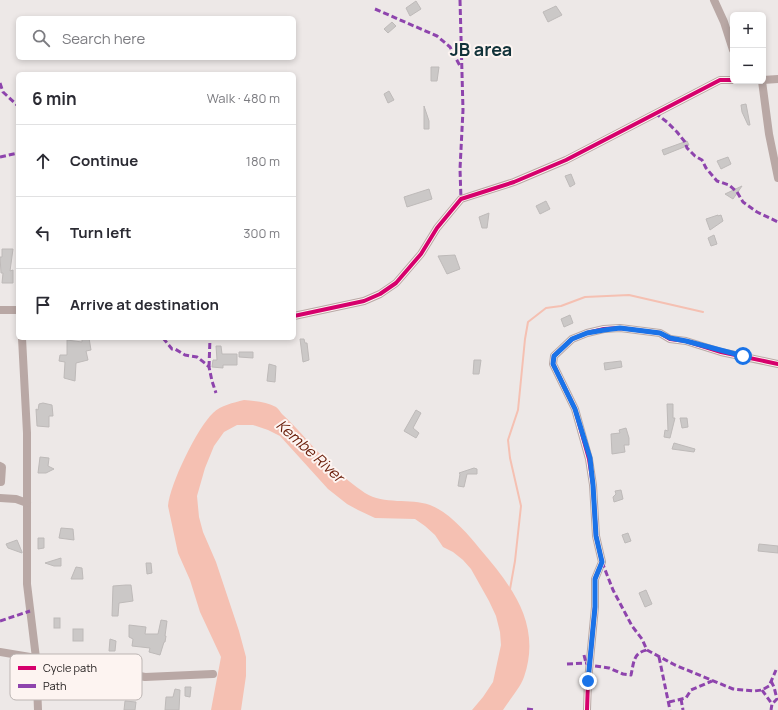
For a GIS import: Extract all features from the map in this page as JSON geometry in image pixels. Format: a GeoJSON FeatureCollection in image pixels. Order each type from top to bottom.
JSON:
{"type":"FeatureCollection","features":[{"type":"Feature","properties":{"kind":"street"},"geometry":{"type":"LineString","coordinates":[[714,0],[724,22],[732,48]]}},
{"type":"Feature","properties":{"kind":"street"},"geometry":{"type":"LineString","coordinates":[[766,80],[778,79]]}},
{"type":"Feature","properties":{"kind":"street"},"geometry":{"type":"LineString","coordinates":[[296,316],[364,301],[380,294],[396,283],[421,254],[437,228],[461,200],[514,182],[566,160],[720,80],[730,80]]}},
{"type":"Feature","properties":{"kind":"street"},"geometry":{"type":"LineString","coordinates":[[763,84],[769,134],[778,178]]}},
{"type":"Feature","properties":{"kind":"street"},"geometry":{"type":"LineString","coordinates":[[0,310],[16,310]]}},
{"type":"Feature","properties":{"kind":"street"},"geometry":{"type":"LineString","coordinates":[[587,710],[588,681],[595,607],[595,579],[602,562],[596,536],[590,458],[575,409],[553,364],[554,356],[572,339],[587,333],[620,328],[660,333],[670,338],[686,341],[721,352],[778,364]]}},
{"type":"Feature","properties":{"kind":"street"},"geometry":{"type":"LineString","coordinates":[[22,340],[27,432],[27,584],[36,654]]}},
{"type":"Feature","properties":{"kind":"street"},"geometry":{"type":"LineString","coordinates":[[0,466],[2,467],[2,482],[0,482]]}},
{"type":"Feature","properties":{"kind":"street"},"geometry":{"type":"LineString","coordinates":[[0,498],[16,499],[27,503]]}},
{"type":"Feature","properties":{"kind":"street"},"geometry":{"type":"LineString","coordinates":[[0,652],[12,654]]}},
{"type":"Feature","properties":{"kind":"street"},"geometry":{"type":"LineString","coordinates":[[142,676],[213,674]]}},
{"type":"Feature","properties":{"kind":"street"},"geometry":{"type":"LineString","coordinates":[[38,700],[38,710]]}},
{"type":"Feature","properties":{"kind":"water","name":"Kembe River"},"geometry":{"type":"Polygon","coordinates":[[[244,400],[265,403],[277,408],[327,462],[349,481],[372,497],[422,503],[437,508],[464,530],[492,563],[513,592],[521,607],[529,640],[529,658],[524,677],[503,710],[472,710],[493,682],[501,645],[500,632],[496,616],[471,569],[463,560],[453,552],[443,547],[435,535],[415,519],[375,518],[347,504],[328,489],[280,436],[253,425],[237,425],[224,432],[214,446],[205,468],[197,496],[199,517],[203,532],[216,562],[246,657],[246,676],[241,710],[211,710],[221,657],[200,612],[190,580],[178,553],[168,506],[174,484],[185,457],[207,420],[220,408],[244,400]]]}},
{"type":"Feature","properties":{"kind":"building"},"geometry":{"type":"Polygon","coordinates":[[[416,1],[421,9],[410,16],[406,8],[416,1]]]}},
{"type":"Feature","properties":{"kind":"building"},"geometry":{"type":"Polygon","coordinates":[[[556,6],[562,15],[548,22],[543,12],[556,6]]]}},
{"type":"Feature","properties":{"kind":"building"},"geometry":{"type":"Polygon","coordinates":[[[392,22],[396,26],[388,33],[384,29],[392,22]]]}},
{"type":"Feature","properties":{"kind":"building"},"geometry":{"type":"Polygon","coordinates":[[[431,67],[439,67],[437,81],[431,81],[431,67]]]}},
{"type":"Feature","properties":{"kind":"building"},"geometry":{"type":"Polygon","coordinates":[[[389,91],[394,100],[388,103],[384,94],[389,91]]]}},
{"type":"Feature","properties":{"kind":"building"},"geometry":{"type":"Polygon","coordinates":[[[746,104],[750,125],[748,125],[742,112],[741,105],[746,104]]]}},
{"type":"Feature","properties":{"kind":"building"},"geometry":{"type":"Polygon","coordinates":[[[424,106],[429,121],[429,129],[424,129],[424,106]]]}},
{"type":"Feature","properties":{"kind":"building"},"geometry":{"type":"Polygon","coordinates":[[[687,141],[689,145],[664,155],[662,150],[687,141]]]}},
{"type":"Feature","properties":{"kind":"building"},"geometry":{"type":"Polygon","coordinates":[[[728,157],[731,164],[721,169],[717,161],[728,157]]]}},
{"type":"Feature","properties":{"kind":"building"},"geometry":{"type":"Polygon","coordinates":[[[571,174],[575,184],[570,187],[565,176],[571,174]]]}},
{"type":"Feature","properties":{"kind":"building"},"geometry":{"type":"Polygon","coordinates":[[[742,186],[733,199],[725,194],[742,186]]]}},
{"type":"Feature","properties":{"kind":"building"},"geometry":{"type":"Polygon","coordinates":[[[429,189],[432,199],[407,207],[404,197],[429,189]]]}},
{"type":"Feature","properties":{"kind":"building"},"geometry":{"type":"Polygon","coordinates":[[[546,201],[550,209],[540,214],[536,206],[546,201]]]}},
{"type":"Feature","properties":{"kind":"building"},"geometry":{"type":"Polygon","coordinates":[[[489,213],[487,228],[482,228],[479,217],[489,213]]]}},
{"type":"Feature","properties":{"kind":"building"},"geometry":{"type":"Polygon","coordinates":[[[721,215],[723,221],[710,230],[706,219],[721,215]]]}},
{"type":"Feature","properties":{"kind":"building"},"geometry":{"type":"Polygon","coordinates":[[[714,235],[717,244],[711,246],[708,238],[714,235]]]}},
{"type":"Feature","properties":{"kind":"building"},"geometry":{"type":"Polygon","coordinates":[[[2,249],[13,249],[10,271],[13,270],[13,283],[2,283],[3,273],[1,273],[0,257],[2,257],[2,249]]]}},
{"type":"Feature","properties":{"kind":"building"},"geometry":{"type":"Polygon","coordinates":[[[455,255],[460,269],[447,274],[438,256],[455,255]]]}},
{"type":"Feature","properties":{"kind":"building"},"geometry":{"type":"Polygon","coordinates":[[[570,315],[573,323],[564,327],[561,319],[570,315]]]}},
{"type":"Feature","properties":{"kind":"building"},"geometry":{"type":"Polygon","coordinates":[[[300,339],[304,339],[305,343],[307,343],[309,360],[303,362],[300,339]]]}},
{"type":"Feature","properties":{"kind":"building"},"geometry":{"type":"Polygon","coordinates":[[[67,340],[82,342],[82,340],[89,340],[91,350],[86,351],[88,360],[76,363],[75,381],[64,378],[65,362],[59,361],[60,355],[67,355],[67,340]]]}},
{"type":"Feature","properties":{"kind":"building"},"geometry":{"type":"Polygon","coordinates":[[[216,346],[221,346],[222,354],[237,354],[237,365],[223,365],[223,368],[212,367],[213,360],[217,360],[216,346]]]}},
{"type":"Feature","properties":{"kind":"building"},"geometry":{"type":"Polygon","coordinates":[[[239,352],[253,352],[253,358],[239,357],[239,352]]]}},
{"type":"Feature","properties":{"kind":"building"},"geometry":{"type":"Polygon","coordinates":[[[474,360],[481,360],[479,374],[473,374],[474,360]]]}},
{"type":"Feature","properties":{"kind":"building"},"geometry":{"type":"Polygon","coordinates":[[[621,361],[622,367],[605,370],[604,363],[621,361]]]}},
{"type":"Feature","properties":{"kind":"building"},"geometry":{"type":"Polygon","coordinates":[[[269,364],[276,366],[275,382],[267,381],[269,364]]]}},
{"type":"Feature","properties":{"kind":"building"},"geometry":{"type":"Polygon","coordinates":[[[43,403],[52,405],[53,416],[49,416],[49,427],[37,426],[36,409],[38,410],[39,404],[43,403]]]}},
{"type":"Feature","properties":{"kind":"building"},"geometry":{"type":"Polygon","coordinates":[[[667,404],[673,404],[673,418],[675,418],[670,438],[664,437],[665,430],[668,431],[667,404]]]}},
{"type":"Feature","properties":{"kind":"building"},"geometry":{"type":"Polygon","coordinates":[[[416,410],[421,413],[413,428],[419,433],[416,438],[404,431],[416,410]]]}},
{"type":"Feature","properties":{"kind":"building"},"geometry":{"type":"Polygon","coordinates":[[[680,418],[687,418],[688,427],[682,428],[680,418]]]}},
{"type":"Feature","properties":{"kind":"building"},"geometry":{"type":"Polygon","coordinates":[[[626,428],[629,438],[629,445],[624,445],[625,452],[612,454],[611,434],[620,433],[619,430],[626,428]]]}},
{"type":"Feature","properties":{"kind":"building"},"geometry":{"type":"Polygon","coordinates":[[[674,443],[695,449],[694,452],[672,449],[674,443]]]}},
{"type":"Feature","properties":{"kind":"building"},"geometry":{"type":"Polygon","coordinates":[[[40,457],[49,458],[48,466],[54,469],[46,473],[38,473],[40,457]]]}},
{"type":"Feature","properties":{"kind":"building"},"geometry":{"type":"Polygon","coordinates":[[[474,468],[477,469],[477,474],[467,474],[464,487],[458,486],[459,473],[474,468]]]}},
{"type":"Feature","properties":{"kind":"building"},"geometry":{"type":"Polygon","coordinates":[[[621,490],[623,499],[614,502],[613,497],[616,494],[615,491],[621,490]]]}},
{"type":"Feature","properties":{"kind":"building"},"geometry":{"type":"Polygon","coordinates":[[[61,528],[73,529],[74,540],[59,538],[61,528]]]}},
{"type":"Feature","properties":{"kind":"building"},"geometry":{"type":"Polygon","coordinates":[[[628,533],[631,541],[625,543],[622,535],[628,533]]]}},
{"type":"Feature","properties":{"kind":"building"},"geometry":{"type":"Polygon","coordinates":[[[38,538],[44,538],[44,548],[38,549],[38,538]]]}},
{"type":"Feature","properties":{"kind":"building"},"geometry":{"type":"Polygon","coordinates":[[[17,540],[22,553],[8,548],[6,544],[17,540]]]}},
{"type":"Feature","properties":{"kind":"building"},"geometry":{"type":"Polygon","coordinates":[[[759,544],[778,546],[778,553],[758,551],[759,544]]]}},
{"type":"Feature","properties":{"kind":"building"},"geometry":{"type":"Polygon","coordinates":[[[61,558],[61,566],[54,566],[45,563],[61,558]]]}},
{"type":"Feature","properties":{"kind":"building"},"geometry":{"type":"Polygon","coordinates":[[[146,563],[151,563],[152,573],[147,574],[146,563]]]}},
{"type":"Feature","properties":{"kind":"building"},"geometry":{"type":"Polygon","coordinates":[[[76,567],[82,568],[83,579],[71,579],[76,567]]]}},
{"type":"Feature","properties":{"kind":"building"},"geometry":{"type":"Polygon","coordinates":[[[131,585],[133,601],[119,603],[118,616],[112,616],[113,586],[131,585]]]}},
{"type":"Feature","properties":{"kind":"building"},"geometry":{"type":"Polygon","coordinates":[[[646,590],[652,604],[645,607],[639,593],[646,590]]]}},
{"type":"Feature","properties":{"kind":"building"},"geometry":{"type":"Polygon","coordinates":[[[54,618],[60,618],[60,628],[54,628],[54,618]]]}},
{"type":"Feature","properties":{"kind":"building"},"geometry":{"type":"Polygon","coordinates":[[[161,620],[167,621],[165,642],[160,655],[149,652],[150,648],[132,646],[133,639],[129,637],[129,625],[146,627],[145,634],[158,634],[161,620]]]}},
{"type":"Feature","properties":{"kind":"building"},"geometry":{"type":"Polygon","coordinates":[[[73,629],[83,629],[83,641],[73,641],[73,629]]]}},
{"type":"Feature","properties":{"kind":"building"},"geometry":{"type":"Polygon","coordinates":[[[110,639],[116,641],[115,651],[109,651],[110,639]]]}},
{"type":"Feature","properties":{"kind":"building"},"geometry":{"type":"Polygon","coordinates":[[[185,687],[191,687],[190,697],[185,696],[185,687]]]}},
{"type":"Feature","properties":{"kind":"building"},"geometry":{"type":"Polygon","coordinates":[[[175,689],[180,690],[179,710],[165,710],[166,697],[173,697],[175,689]]]}},
{"type":"Feature","properties":{"kind":"building"},"geometry":{"type":"Polygon","coordinates":[[[125,701],[136,702],[135,710],[124,710],[125,701]]]}},
{"type":"Feature","properties":{"kind":"waterway"},"geometry":{"type":"LineString","coordinates":[[510,589],[515,561],[521,506],[510,458],[508,440],[518,410],[528,322],[546,308],[561,306],[585,297],[629,295],[703,312]]}},
{"type":"Feature","properties":{"kind":"marked path"},"geometry":{"type":"LineString","coordinates":[[460,0],[463,110],[460,169],[461,199]]}},
{"type":"Feature","properties":{"kind":"marked path"},"geometry":{"type":"LineString","coordinates":[[375,9],[437,36],[450,47],[460,66]]}},
{"type":"Feature","properties":{"kind":"marked path"},"geometry":{"type":"LineString","coordinates":[[0,83],[3,92],[16,104]]}},
{"type":"Feature","properties":{"kind":"marked path"},"geometry":{"type":"LineString","coordinates":[[655,113],[677,132],[685,142],[687,148],[695,156],[702,160],[706,168],[717,181],[729,185],[737,192],[743,202],[757,212],[778,222]]}},
{"type":"Feature","properties":{"kind":"marked path"},"geometry":{"type":"LineString","coordinates":[[0,157],[16,153]]}},
{"type":"Feature","properties":{"kind":"marked path"},"geometry":{"type":"LineString","coordinates":[[165,340],[172,349],[175,349],[185,355],[197,357],[209,367],[216,393]]}},
{"type":"Feature","properties":{"kind":"marked path"},"geometry":{"type":"LineString","coordinates":[[209,367],[210,340]]}},
{"type":"Feature","properties":{"kind":"marked path"},"geometry":{"type":"LineString","coordinates":[[602,562],[613,590],[632,626],[642,639],[647,650],[675,665],[733,689],[754,691],[762,690],[769,686],[776,670]]}},
{"type":"Feature","properties":{"kind":"marked path"},"geometry":{"type":"LineString","coordinates":[[0,621],[30,611]]}},
{"type":"Feature","properties":{"kind":"marked path"},"geometry":{"type":"LineString","coordinates":[[584,655],[586,663],[589,665],[609,668],[623,674],[631,675],[635,659],[639,653],[647,650]]}},
{"type":"Feature","properties":{"kind":"marked path"},"geometry":{"type":"LineString","coordinates":[[659,657],[670,710]]}},
{"type":"Feature","properties":{"kind":"marked path"},"geometry":{"type":"LineString","coordinates":[[567,664],[586,663]]}},
{"type":"Feature","properties":{"kind":"marked path"},"geometry":{"type":"LineString","coordinates":[[669,702],[686,698],[691,690],[712,681]]}},
{"type":"Feature","properties":{"kind":"marked path"},"geometry":{"type":"LineString","coordinates":[[771,681],[777,699],[772,704]]}},
{"type":"Feature","properties":{"kind":"marked path"},"geometry":{"type":"LineString","coordinates":[[762,690],[772,704],[771,710]]}},
{"type":"Feature","properties":{"kind":"marked path"},"geometry":{"type":"LineString","coordinates":[[681,699],[683,710]]}},
{"type":"Feature","properties":{"kind":"marked path"},"geometry":{"type":"LineString","coordinates":[[527,709],[534,710]]}},
{"type":"Feature","properties":{"kind":"cycle path"},"geometry":{"type":"LineString","coordinates":[[296,316],[364,301],[380,294],[396,283],[421,254],[437,228],[461,199],[514,182],[566,160],[720,80],[730,80]]}},
{"type":"Feature","properties":{"kind":"cycle path"},"geometry":{"type":"LineString","coordinates":[[587,710],[588,681],[595,607],[595,579],[602,562],[596,536],[593,485],[589,459],[575,409],[553,364],[554,356],[572,339],[587,333],[604,329],[620,328],[660,333],[670,339],[686,341],[721,352],[778,364]]}},
{"type":"Feature","properties":{"kind":"district","name":"JB area"},"geometry":{"type":"Point","coordinates":[481,50]}},
{"type":"Feature","properties":{"kind":"route"},"geometry":{"type":"LineString","coordinates":[[588,681],[595,607],[595,579],[602,562],[596,536],[590,458],[575,409],[553,364],[554,356],[572,339],[587,333],[620,328],[660,333],[670,338],[686,341],[721,352],[743,356]]}}]}
